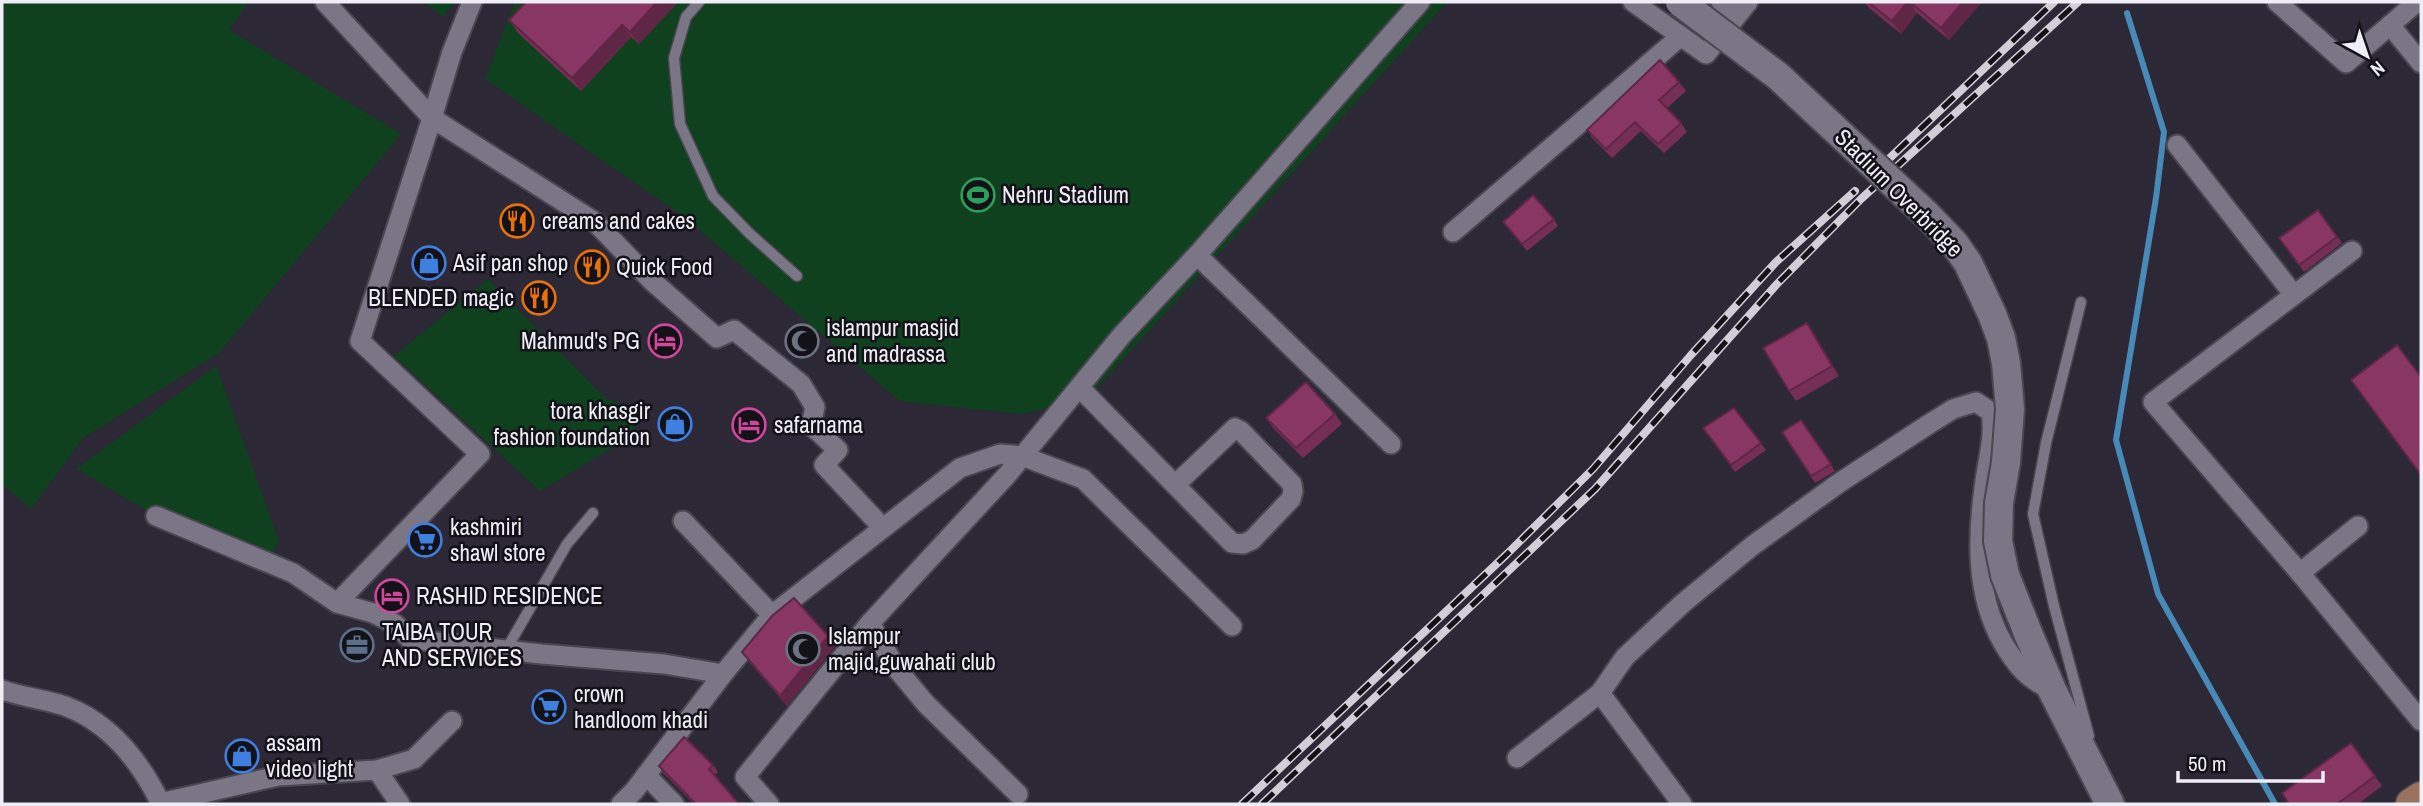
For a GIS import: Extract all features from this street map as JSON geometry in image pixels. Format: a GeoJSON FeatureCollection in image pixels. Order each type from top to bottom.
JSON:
{"type":"FeatureCollection","features":[{"type":"Feature","properties":{"kind":"main road","name":"Stadium Overbridge"},"geometry":{"type":"LineString","coordinates":[[1680,2],[1779,76],[1954,243],[1979,282],[1997,326],[2006,363],[2010,409],[2006,462],[1999,503],[1998,541],[2005,575],[2052,690],[2110,804]]}},
{"type":"Feature","properties":{"kind":"main road"},"geometry":{"type":"LineString","coordinates":[[2412,804],[2421,798]]}},
{"type":"Feature","properties":{"kind":"street"},"geometry":{"type":"LineString","coordinates":[[325,2],[432,118],[595,222],[651,280],[717,338],[734,330],[801,384],[815,407],[811,425],[838,450],[824,465],[883,528]]}},
{"type":"Feature","properties":{"kind":"street"},"geometry":{"type":"LineString","coordinates":[[337,603],[480,454],[360,341],[452,52],[472,2]]}},
{"type":"Feature","properties":{"kind":"street"},"geometry":{"type":"LineString","coordinates":[[769,804],[745,777],[870,623],[1007,475],[1122,335],[1197,255],[1420,2]]}},
{"type":"Feature","properties":{"kind":"street"},"geometry":{"type":"LineString","coordinates":[[1633,2],[1706,54],[1743,8],[1721,2]]}},
{"type":"Feature","properties":{"kind":"street"},"geometry":{"type":"LineString","coordinates":[[2277,2],[2346,63],[2417,2]]}},
{"type":"Feature","properties":{"kind":"street"},"geometry":{"type":"LineString","coordinates":[[2390,25],[2421,63]]}},
{"type":"Feature","properties":{"kind":"street"},"geometry":{"type":"LineString","coordinates":[[1453,232],[1681,36]]}},
{"type":"Feature","properties":{"kind":"street"},"geometry":{"type":"LineString","coordinates":[[2177,145],[2294,295]]}},
{"type":"Feature","properties":{"kind":"street"},"geometry":{"type":"LineString","coordinates":[[2352,251],[2154,402],[2300,573],[2421,721]]}},
{"type":"Feature","properties":{"kind":"street"},"geometry":{"type":"LineString","coordinates":[[1197,255],[1391,444]]}},
{"type":"Feature","properties":{"kind":"street"},"geometry":{"type":"LineString","coordinates":[[1080,388],[1232,544],[1243,544],[1252,540],[1291,499],[1293,491],[1292,484],[1235,428],[1175,485]]}},
{"type":"Feature","properties":{"kind":"street"},"geometry":{"type":"LineString","coordinates":[[1517,758],[1600,693],[1625,657],[1682,604],[1752,546],[1839,483],[1926,426],[1953,410],[1976,402],[1991,412],[1994,430],[1983,497],[1980,568],[1983,596],[1991,623],[2022,672],[2052,690]]}},
{"type":"Feature","properties":{"kind":"street"},"geometry":{"type":"LineString","coordinates":[[621,804],[772,615],[960,468],[1000,454],[1022,456],[1083,479],[1232,626]]}},
{"type":"Feature","properties":{"kind":"street"},"geometry":{"type":"LineString","coordinates":[[156,516],[293,573],[337,603],[373,613],[395,624],[410,639],[664,664],[723,674]]}},
{"type":"Feature","properties":{"kind":"street"},"geometry":{"type":"LineString","coordinates":[[683,521],[772,615]]}},
{"type":"Feature","properties":{"kind":"street"},"geometry":{"type":"LineString","coordinates":[[2300,573],[2358,526]]}},
{"type":"Feature","properties":{"kind":"street"},"geometry":{"type":"LineString","coordinates":[[870,623],[896,668],[926,704],[1018,794]]}},
{"type":"Feature","properties":{"kind":"street"},"geometry":{"type":"LineString","coordinates":[[2,690],[64,706],[104,726],[144,772],[161,804],[278,776],[377,770],[414,759],[452,721]]}},
{"type":"Feature","properties":{"kind":"street"},"geometry":{"type":"LineString","coordinates":[[1600,693],[1682,804]]}},
{"type":"Feature","properties":{"kind":"street"},"geometry":{"type":"LineString","coordinates":[[377,770],[400,804]]}},
{"type":"Feature","properties":{"kind":"street"},"geometry":{"type":"LineString","coordinates":[[646,775],[674,804]]}},
{"type":"Feature","properties":{"kind":"lane"},"geometry":{"type":"LineString","coordinates":[[699,2],[686,17],[674,58],[680,124],[712,196],[797,276]]}},
{"type":"Feature","properties":{"kind":"lane"},"geometry":{"type":"LineString","coordinates":[[2081,302],[2046,443],[2032,514],[2082,713],[2110,804]]}},
{"type":"Feature","properties":{"kind":"lane"},"geometry":{"type":"LineString","coordinates":[[506,650],[567,544],[593,513]]}},
{"type":"Feature","properties":{"kind":"green space"},"geometry":{"type":"Polygon","coordinates":[[[2,2],[248,2],[229,30],[401,134],[219,353],[83,438],[31,509],[2,484],[2,2]]]}},
{"type":"Feature","properties":{"kind":"green space"},"geometry":{"type":"Polygon","coordinates":[[[424,2],[454,2],[443,17],[424,2]]]}},
{"type":"Feature","properties":{"kind":"green space","name":"Nehru Stadium"},"geometry":{"type":"Polygon","coordinates":[[[515,2],[1447,2],[1087,399],[1021,414],[900,401],[683,216],[485,79],[515,2]]]}},
{"type":"Feature","properties":{"kind":"green space"},"geometry":{"type":"Polygon","coordinates":[[[488,279],[605,398],[626,406],[637,433],[540,491],[394,356],[488,279]]]}},
{"type":"Feature","properties":{"kind":"green space"},"geometry":{"type":"Polygon","coordinates":[[[216,366],[279,541],[267,562],[156,516],[76,469],[216,366]]]}},
{"type":"Feature","properties":{"kind":"building"},"geometry":{"type":"Polygon","coordinates":[[[526,2],[657,2],[630,32],[622,25],[572,78],[509,20],[526,2]]]}},
{"type":"Feature","properties":{"kind":"building"},"geometry":{"type":"Polygon","coordinates":[[[1868,2],[1907,2],[1892,21],[1868,2]]]}},
{"type":"Feature","properties":{"kind":"building"},"geometry":{"type":"Polygon","coordinates":[[[1910,2],[1963,2],[1941,28],[1910,2]]]}},
{"type":"Feature","properties":{"kind":"building"},"geometry":{"type":"Polygon","coordinates":[[[1660,60],[1679,82],[1659,100],[1681,123],[1658,144],[1635,122],[1606,149],[1587,130],[1660,60]]]}},
{"type":"Feature","properties":{"kind":"building"},"geometry":{"type":"Polygon","coordinates":[[[1533,195],[1554,219],[1522,244],[1503,222],[1533,195]]]}},
{"type":"Feature","properties":{"kind":"building"},"geometry":{"type":"Polygon","coordinates":[[[2318,210],[2337,237],[2299,265],[2279,238],[2318,210]]]}},
{"type":"Feature","properties":{"kind":"building"},"geometry":{"type":"Polygon","coordinates":[[[1807,323],[1832,366],[1789,391],[1763,348],[1807,323]]]}},
{"type":"Feature","properties":{"kind":"building"},"geometry":{"type":"Polygon","coordinates":[[[2397,345],[2421,377],[2421,475],[2351,380],[2397,345]]]}},
{"type":"Feature","properties":{"kind":"building"},"geometry":{"type":"Polygon","coordinates":[[[1306,382],[1335,414],[1296,448],[1266,418],[1306,382]]]}},
{"type":"Feature","properties":{"kind":"building"},"geometry":{"type":"Polygon","coordinates":[[[1734,408],[1761,443],[1731,465],[1703,428],[1734,408]]]}},
{"type":"Feature","properties":{"kind":"building"},"geometry":{"type":"Polygon","coordinates":[[[1801,420],[1831,464],[1811,476],[1782,432],[1801,420]]]}},
{"type":"Feature","properties":{"kind":"building"},"geometry":{"type":"Polygon","coordinates":[[[794,598],[828,636],[780,696],[742,652],[772,616],[794,598]]]}},
{"type":"Feature","properties":{"kind":"building"},"geometry":{"type":"Polygon","coordinates":[[[684,737],[713,765],[709,769],[739,804],[696,804],[659,766],[684,737]]]}},
{"type":"Feature","properties":{"kind":"building"},"geometry":{"type":"Polygon","coordinates":[[[2351,743],[2375,776],[2337,804],[2289,804],[2282,793],[2351,743]]]}},
{"type":"Feature","properties":{"kind":"waterway"},"geometry":{"type":"LineString","coordinates":[[2127,13],[2164,132],[2156,198],[2116,440],[2158,594],[2275,804]]}},
{"type":"Feature","properties":{"kind":"railway"},"geometry":{"type":"LineString","coordinates":[[1873,174],[2054,2]]}},
{"type":"Feature","properties":{"kind":"railway"},"geometry":{"type":"LineString","coordinates":[[1262,804],[1595,489],[1777,284],[1861,199],[2078,2]]}},
{"type":"Feature","properties":{"kind":"railway"},"geometry":{"type":"LineString","coordinates":[[1242,804],[1507,554],[1593,469],[1776,262],[1855,191]]}},
{"type":"Feature","properties":{"kind":"place","name":"Nehru Stadium"},"geometry":{"type":"Point","coordinates":[978,195]}},
{"type":"Feature","properties":{"kind":"place","name":"creams and cakes"},"geometry":{"type":"Point","coordinates":[517,221]}},
{"type":"Feature","properties":{"kind":"place","name":"Asif pan shop"},"geometry":{"type":"Point","coordinates":[429,263]}},
{"type":"Feature","properties":{"kind":"place","name":"Quick Food"},"geometry":{"type":"Point","coordinates":[592,267]}},
{"type":"Feature","properties":{"kind":"place","name":"BLENDED magic"},"geometry":{"type":"Point","coordinates":[539,298]}},
{"type":"Feature","properties":{"kind":"place","name":"Mahmud's PG"},"geometry":{"type":"Point","coordinates":[665,341]}},
{"type":"Feature","properties":{"kind":"place","name":"islampur masjid and madrassa"},"geometry":{"type":"Point","coordinates":[802,341]}},
{"type":"Feature","properties":{"kind":"place","name":"tora khasgir fashion foundation"},"geometry":{"type":"Point","coordinates":[675,424]}},
{"type":"Feature","properties":{"kind":"place","name":"safarnama"},"geometry":{"type":"Point","coordinates":[749,425]}},
{"type":"Feature","properties":{"kind":"place","name":"kashmiri shawl store"},"geometry":{"type":"Point","coordinates":[425,540]}},
{"type":"Feature","properties":{"kind":"place","name":"RASHID RESIDENCE"},"geometry":{"type":"Point","coordinates":[392,596]}},
{"type":"Feature","properties":{"kind":"place","name":"TAIBA TOUR AND SERVICES"},"geometry":{"type":"Point","coordinates":[357,645]}},
{"type":"Feature","properties":{"kind":"place","name":"Islampur majid,guwahati club"},"geometry":{"type":"Point","coordinates":[803,649]}},
{"type":"Feature","properties":{"kind":"place","name":"crown handloom khadi"},"geometry":{"type":"Point","coordinates":[549,707]}},
{"type":"Feature","properties":{"kind":"place","name":"assam video light"},"geometry":{"type":"Point","coordinates":[242,756]}}]}
